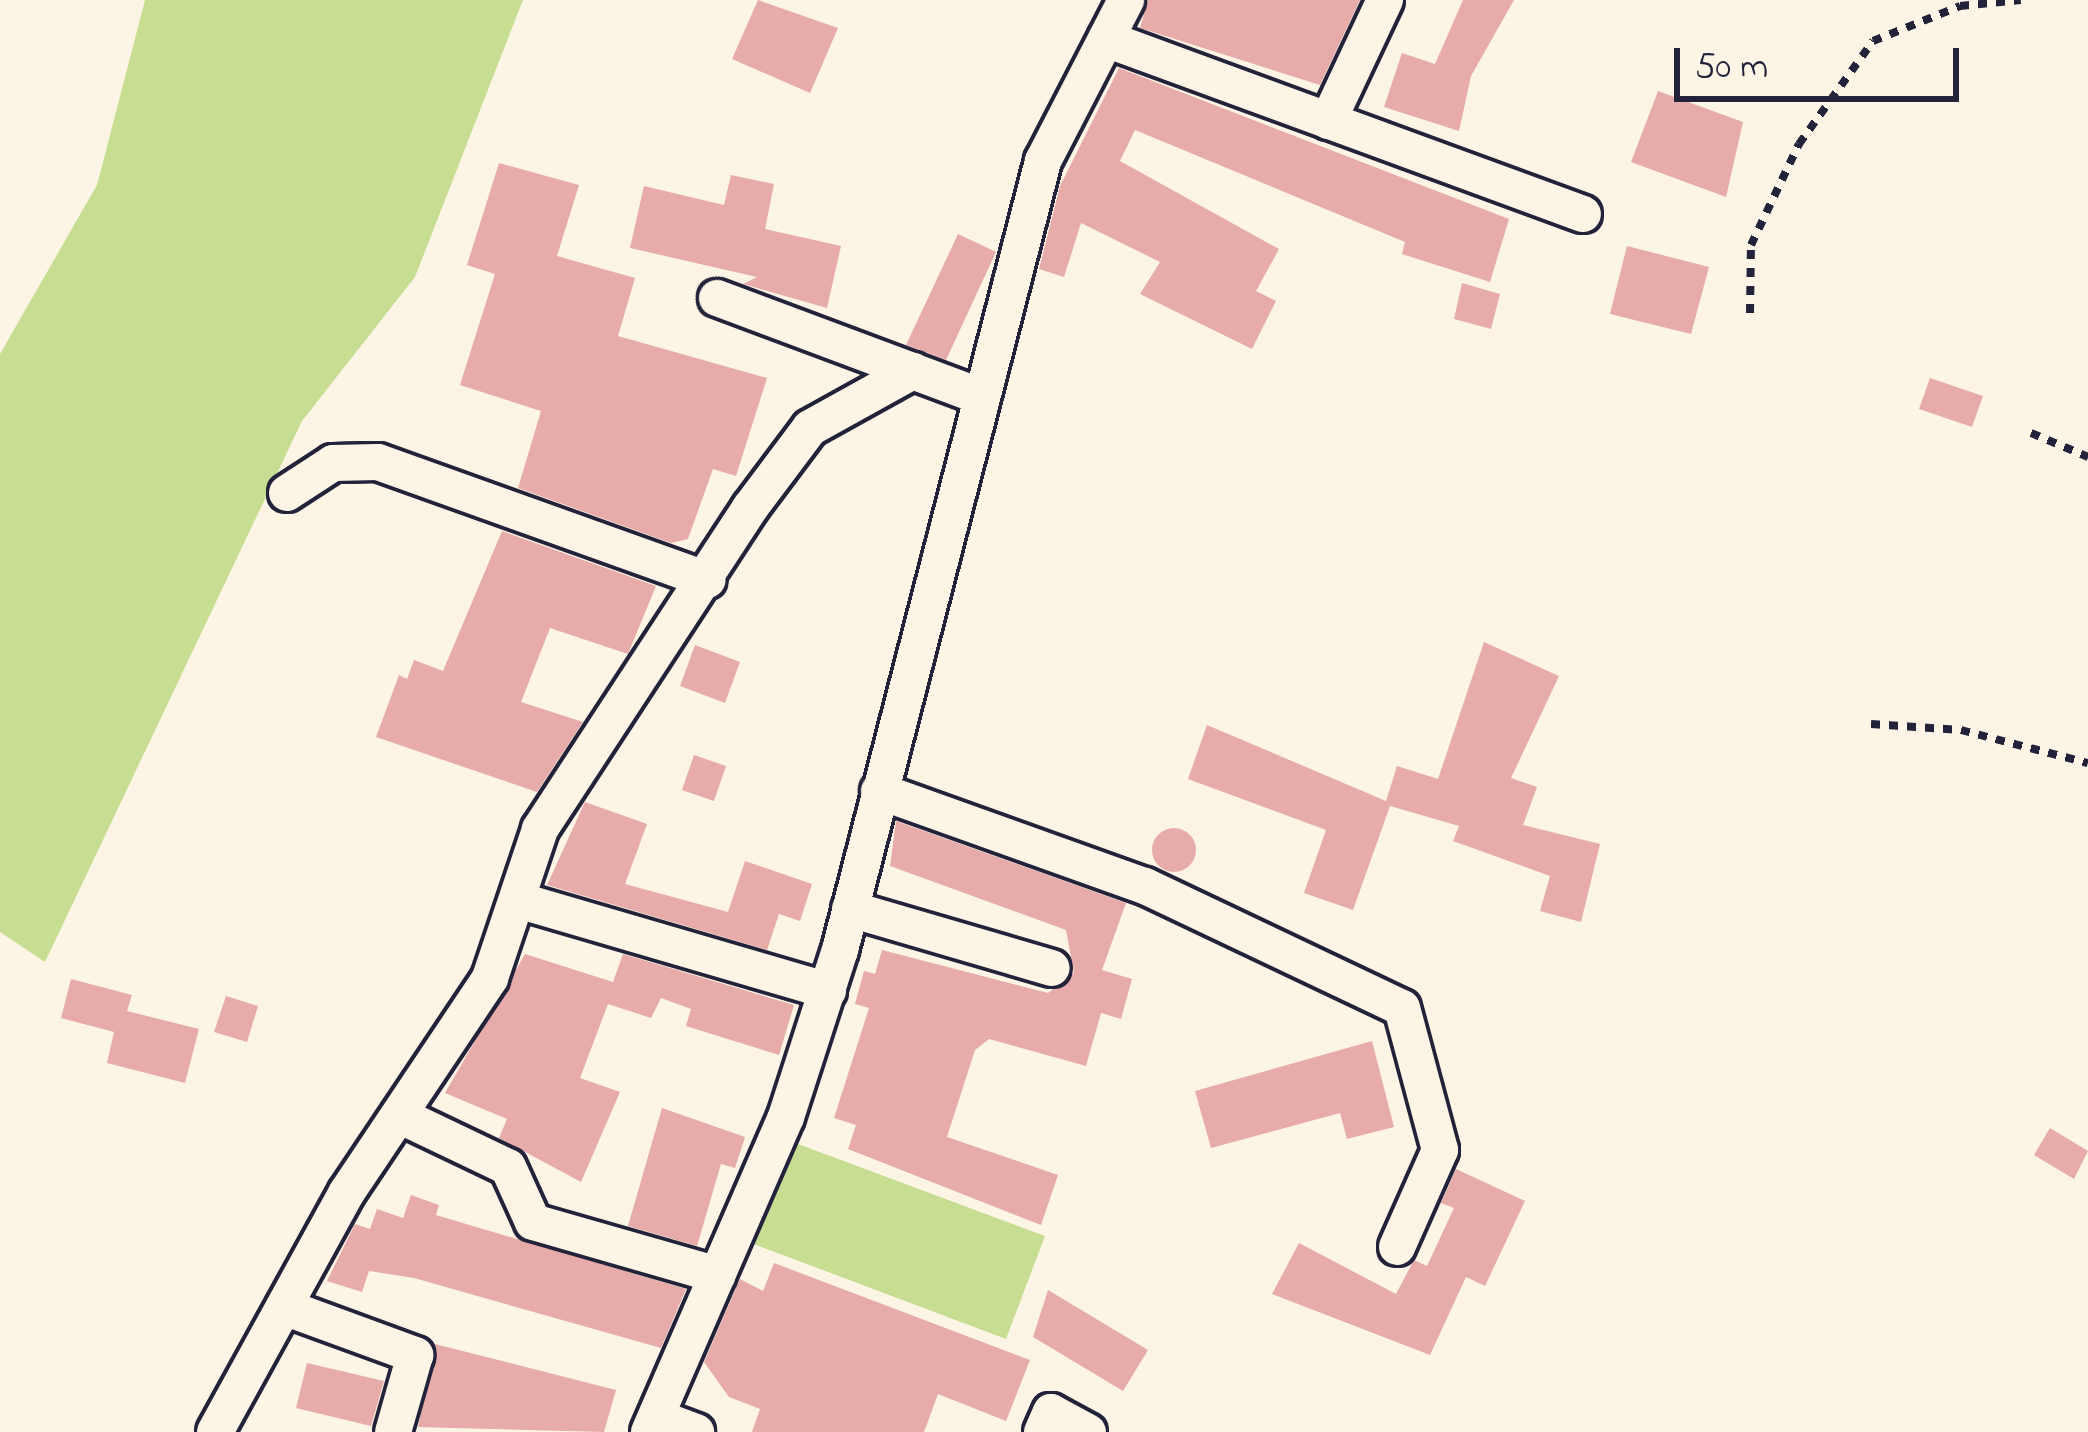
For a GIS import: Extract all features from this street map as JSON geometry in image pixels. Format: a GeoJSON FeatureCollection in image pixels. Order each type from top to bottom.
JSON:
{"type":"FeatureCollection","features":[{"type":"Feature","properties":{"kind":"street"},"geometry":{"type":"LineString","coordinates":[[696,1432],[653,1425],[718,1275],[827,991],[977,395],[1043,161],[1126,0]]}},
{"type":"Feature","properties":{"kind":"street"},"geometry":{"type":"LineString","coordinates":[[1328,121],[1385,0]]}},
{"type":"Feature","properties":{"kind":"street"},"geometry":{"type":"LineString","coordinates":[[1106,39],[1583,214]]}},
{"type":"Feature","properties":{"kind":"street"},"geometry":{"type":"LineString","coordinates":[[717,298],[977,395]]}},
{"type":"Feature","properties":{"kind":"street"},"geometry":{"type":"LineString","coordinates":[[214,1432],[284,1307],[490,978],[521,901],[539,829],[809,428],[914,371]]}},
{"type":"Feature","properties":{"kind":"street"},"geometry":{"type":"LineString","coordinates":[[287,493],[333,463],[378,462],[707,580]]}},
{"type":"Feature","properties":{"kind":"street"},"geometry":{"type":"LineString","coordinates":[[879,791],[1145,886],[1402,1008],[1439,1150],[1397,1247]]}},
{"type":"Feature","properties":{"kind":"street"},"geometry":{"type":"LineString","coordinates":[[521,901],[827,991]]}},
{"type":"Feature","properties":{"kind":"street"},"geometry":{"type":"LineString","coordinates":[[850,909],[1052,968]]}},
{"type":"Feature","properties":{"kind":"street"},"geometry":{"type":"LineString","coordinates":[[403,1117],[508,1167],[533,1222],[718,1275]]}},
{"type":"Feature","properties":{"kind":"street"},"geometry":{"type":"LineString","coordinates":[[284,1307],[415,1355],[393,1432]]}},
{"type":"Feature","properties":{"kind":"street"},"geometry":{"type":"LineString","coordinates":[[1042,1432],[1051,1412],[1088,1432]]}},
{"type":"Feature","properties":{"kind":"path"},"geometry":{"type":"LineString","coordinates":[[1750,313],[1751,244],[1798,144],[1873,40],[1960,6],[2021,0]]}},
{"type":"Feature","properties":{"kind":"path"},"geometry":{"type":"LineString","coordinates":[[2031,433],[2088,457]]}},
{"type":"Feature","properties":{"kind":"path"},"geometry":{"type":"LineString","coordinates":[[1871,724],[1961,730],[2088,764]]}},
{"type":"Feature","properties":{"kind":"green space"},"geometry":{"type":"Polygon","coordinates":[[[145,0],[523,0],[415,277],[302,421],[45,962],[0,932],[0,354],[97,185],[145,0]]]}},
{"type":"Feature","properties":{"kind":"green space"},"geometry":{"type":"Polygon","coordinates":[[[790,1141],[1045,1236],[1006,1339],[751,1243],[790,1141]]]}},
{"type":"Feature","properties":{"kind":"building"},"geometry":{"type":"Polygon","coordinates":[[[758,0],[838,28],[810,93],[732,59],[758,0]]]}},
{"type":"Feature","properties":{"kind":"building"},"geometry":{"type":"Polygon","coordinates":[[[1148,0],[1360,0],[1320,85],[1140,28],[1148,0]]]}},
{"type":"Feature","properties":{"kind":"building"},"geometry":{"type":"Polygon","coordinates":[[[1463,0],[1514,0],[1471,76],[1459,131],[1384,107],[1402,53],[1435,64],[1463,0]]]}},
{"type":"Feature","properties":{"kind":"building"},"geometry":{"type":"Polygon","coordinates":[[[1119,68],[1509,219],[1490,282],[1402,254],[1405,242],[1135,130],[1120,161],[1279,249],[1256,291],[1276,301],[1252,349],[1140,294],[1160,262],[1081,223],[1064,277],[1039,269],[1060,186],[1119,68]]]}},
{"type":"Feature","properties":{"kind":"building"},"geometry":{"type":"Polygon","coordinates":[[[1658,91],[1743,122],[1726,197],[1631,162],[1658,91]]]}},
{"type":"Feature","properties":{"kind":"building"},"geometry":{"type":"Polygon","coordinates":[[[499,163],[579,185],[557,256],[635,278],[618,336],[767,378],[736,476],[713,469],[688,539],[671,543],[518,488],[541,411],[460,385],[495,274],[467,265],[499,163]]]}},
{"type":"Feature","properties":{"kind":"building"},"geometry":{"type":"Polygon","coordinates":[[[731,175],[774,184],[765,229],[841,246],[827,308],[743,284],[757,277],[630,248],[644,186],[724,205],[731,175]]]}},
{"type":"Feature","properties":{"kind":"building"},"geometry":{"type":"Polygon","coordinates":[[[958,234],[996,252],[946,360],[906,345],[958,234]]]}},
{"type":"Feature","properties":{"kind":"building"},"geometry":{"type":"Polygon","coordinates":[[[1627,246],[1709,267],[1691,334],[1610,314],[1627,246]]]}},
{"type":"Feature","properties":{"kind":"building"},"geometry":{"type":"Polygon","coordinates":[[[1462,283],[1500,294],[1491,329],[1454,319],[1462,283]]]}},
{"type":"Feature","properties":{"kind":"building"},"geometry":{"type":"Polygon","coordinates":[[[1930,378],[1983,396],[1972,427],[1919,409],[1930,378]]]}},
{"type":"Feature","properties":{"kind":"building"},"geometry":{"type":"Polygon","coordinates":[[[502,531],[656,586],[628,654],[550,628],[521,702],[583,722],[537,792],[376,737],[399,675],[407,679],[414,660],[443,671],[502,531]]]}},
{"type":"Feature","properties":{"kind":"building"},"geometry":{"type":"Polygon","coordinates":[[[1484,642],[1559,676],[1511,778],[1537,787],[1523,825],[1600,844],[1581,922],[1540,911],[1550,876],[1453,841],[1459,826],[1390,806],[1353,910],[1304,893],[1326,830],[1188,779],[1207,725],[1386,801],[1397,766],[1438,779],[1484,642]]]}},
{"type":"Feature","properties":{"kind":"building"},"geometry":{"type":"Polygon","coordinates":[[[695,645],[740,662],[725,703],[680,686],[695,645]]]}},
{"type":"Feature","properties":{"kind":"building"},"geometry":{"type":"Polygon","coordinates":[[[694,755],[726,766],[714,801],[682,790],[694,755]]]}},
{"type":"Feature","properties":{"kind":"building"},"geometry":{"type":"Polygon","coordinates":[[[585,802],[647,824],[625,884],[728,912],[745,861],[812,884],[800,921],[779,914],[767,950],[547,885],[585,802]]]}},
{"type":"Feature","properties":{"kind":"building"},"geometry":{"type":"Polygon","coordinates":[[[896,821],[1126,903],[1102,970],[1132,979],[1121,1019],[1101,1013],[1086,1066],[989,1039],[975,1050],[947,1137],[1058,1175],[1041,1225],[848,1149],[856,1125],[834,1118],[869,1008],[855,1004],[864,971],[875,974],[882,950],[1048,993],[1074,973],[1066,930],[890,866],[896,821]]]}},
{"type":"Feature","properties":{"kind":"building"},"geometry":{"type":"Polygon","coordinates":[[[1174,828],[1189,835],[1196,850],[1189,865],[1174,872],[1159,865],[1152,850],[1159,835],[1174,828]]]}},
{"type":"Feature","properties":{"kind":"building"},"geometry":{"type":"Polygon","coordinates":[[[525,954],[613,982],[623,954],[794,1005],[779,1055],[686,1026],[691,1009],[661,998],[651,1018],[608,1004],[580,1078],[620,1092],[581,1182],[499,1138],[507,1119],[445,1093],[525,954]]]}},
{"type":"Feature","properties":{"kind":"building"},"geometry":{"type":"Polygon","coordinates":[[[71,979],[132,995],[127,1011],[199,1029],[185,1083],[107,1063],[114,1032],[61,1018],[71,979]]]}},
{"type":"Feature","properties":{"kind":"building"},"geometry":{"type":"Polygon","coordinates":[[[226,996],[258,1006],[247,1042],[214,1032],[226,996]]]}},
{"type":"Feature","properties":{"kind":"building"},"geometry":{"type":"Polygon","coordinates":[[[1372,1041],[1394,1127],[1347,1139],[1340,1113],[1211,1148],[1195,1091],[1372,1041]]]}},
{"type":"Feature","properties":{"kind":"building"},"geometry":{"type":"Polygon","coordinates":[[[662,1108],[745,1137],[735,1168],[721,1164],[697,1246],[628,1226],[662,1108]]]}},
{"type":"Feature","properties":{"kind":"building"},"geometry":{"type":"Polygon","coordinates":[[[2050,1128],[2088,1151],[2074,1179],[2034,1155],[2050,1128]]]}},
{"type":"Feature","properties":{"kind":"building"},"geometry":{"type":"Polygon","coordinates":[[[1456,1169],[1525,1201],[1485,1286],[1466,1277],[1430,1355],[1272,1294],[1299,1243],[1396,1294],[1414,1260],[1427,1266],[1454,1208],[1441,1203],[1456,1169]]]}},
{"type":"Feature","properties":{"kind":"building"},"geometry":{"type":"Polygon","coordinates":[[[411,1195],[439,1205],[436,1215],[686,1289],[661,1348],[414,1278],[369,1271],[362,1292],[327,1281],[355,1224],[370,1229],[377,1209],[403,1218],[411,1195]]]}},
{"type":"Feature","properties":{"kind":"building"},"geometry":{"type":"Polygon","coordinates":[[[774,1263],[1030,1360],[1006,1421],[938,1394],[924,1432],[752,1432],[760,1409],[729,1397],[704,1362],[740,1279],[763,1291],[774,1263]]]}},
{"type":"Feature","properties":{"kind":"building"},"geometry":{"type":"Polygon","coordinates":[[[1048,1290],[1148,1350],[1123,1391],[1033,1337],[1048,1290]]]}},
{"type":"Feature","properties":{"kind":"building"},"geometry":{"type":"Polygon","coordinates":[[[435,1344],[616,1390],[604,1432],[418,1427],[435,1344]]]}},
{"type":"Feature","properties":{"kind":"building"},"geometry":{"type":"Polygon","coordinates":[[[307,1363],[384,1381],[371,1426],[296,1408],[307,1363]]]}}]}
